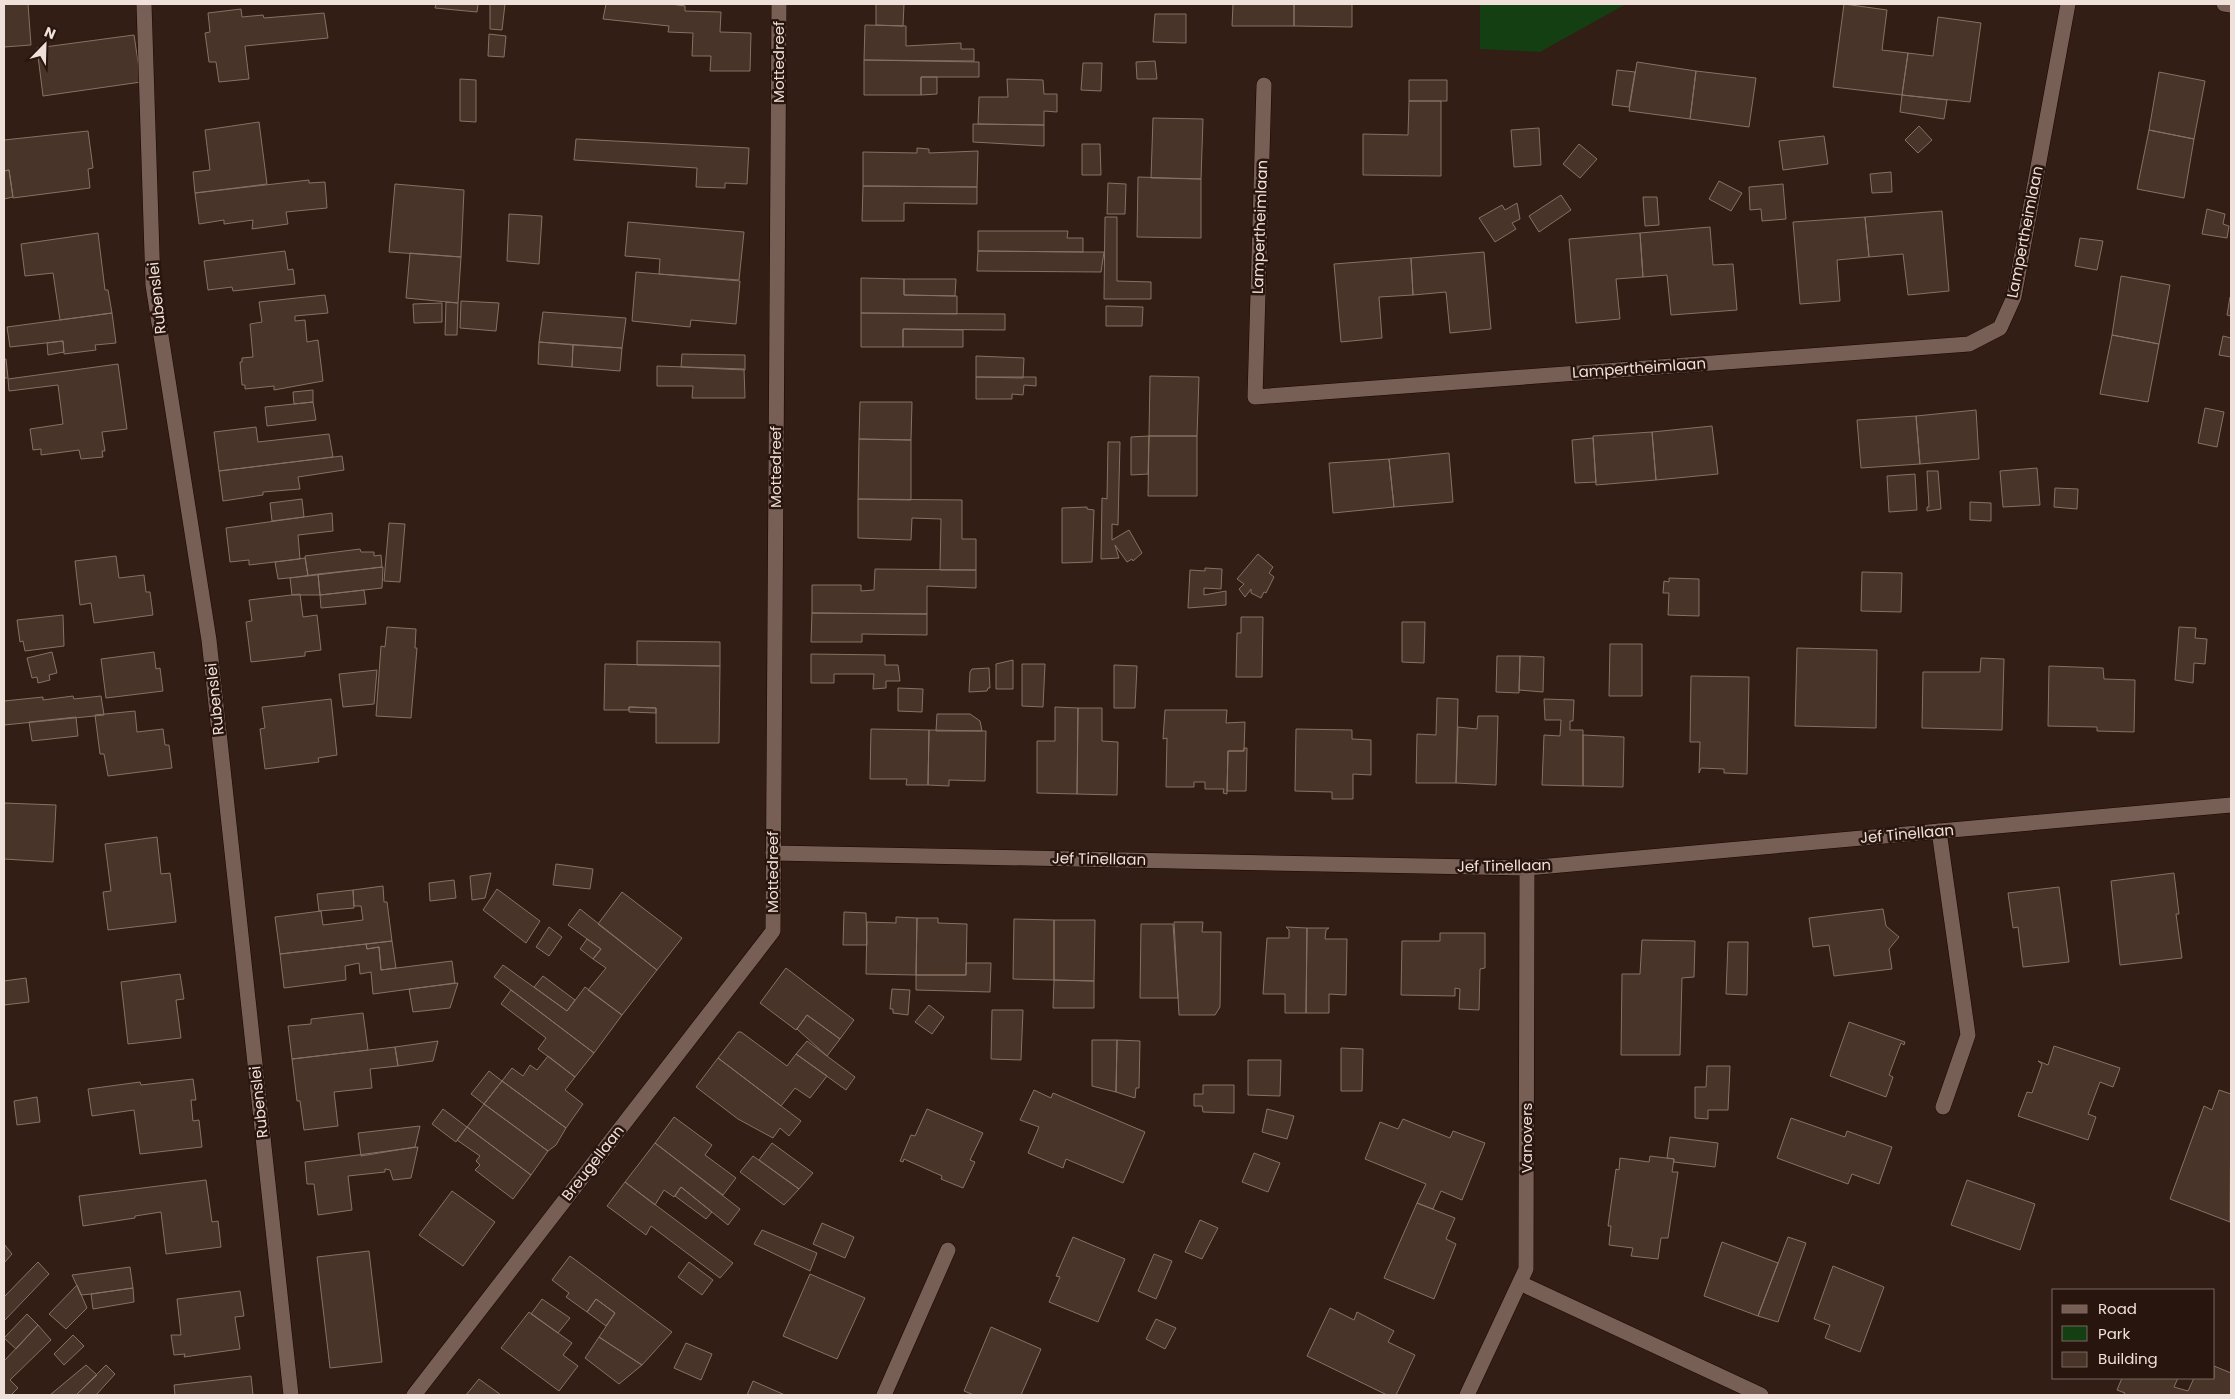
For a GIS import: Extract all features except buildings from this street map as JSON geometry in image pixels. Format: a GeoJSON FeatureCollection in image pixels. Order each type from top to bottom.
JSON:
{"type":"FeatureCollection","features":[{"type":"Feature","properties":{"kind":"street","name":"Rubenslei"},"geometry":{"type":"LineString","coordinates":[[144,4],[154,285],[209,640],[291,1395]]}},
{"type":"Feature","properties":{"kind":"street","name":"Mottedreef"},"geometry":{"type":"LineString","coordinates":[[773,931],[779,4]]}},
{"type":"Feature","properties":{"kind":"street","name":"Lampertheimlaan"},"geometry":{"type":"LineString","coordinates":[[1264,85],[1255,397],[1969,344],[2000,328],[2014,297],[2068,4]]}},
{"type":"Feature","properties":{"kind":"street"},"geometry":{"type":"LineString","coordinates":[[2224,4],[2231,5]]}},
{"type":"Feature","properties":{"kind":"street","name":"Jef Tinellaan"},"geometry":{"type":"LineString","coordinates":[[773,852],[1527,868],[2231,805]]}},
{"type":"Feature","properties":{"kind":"street"},"geometry":{"type":"LineString","coordinates":[[1939,831],[1968,1035],[1943,1108]]}},
{"type":"Feature","properties":{"kind":"street","name":"Vanovers"},"geometry":{"type":"LineString","coordinates":[[1467,1395],[1526,1269],[1527,868]]}},
{"type":"Feature","properties":{"kind":"street","name":"Breugellaan"},"geometry":{"type":"LineString","coordinates":[[414,1395],[773,931]]}},
{"type":"Feature","properties":{"kind":"street"},"geometry":{"type":"LineString","coordinates":[[884,1395],[948,1250]]}},
{"type":"Feature","properties":{"kind":"street"},"geometry":{"type":"LineString","coordinates":[[1520,1283],[1761,1395]]}},
{"type":"Feature","properties":{"kind":"green space"},"geometry":{"type":"Polygon","coordinates":[[[1480,4],[1626,4],[1540,52],[1480,49],[1480,4]]]}}]}
